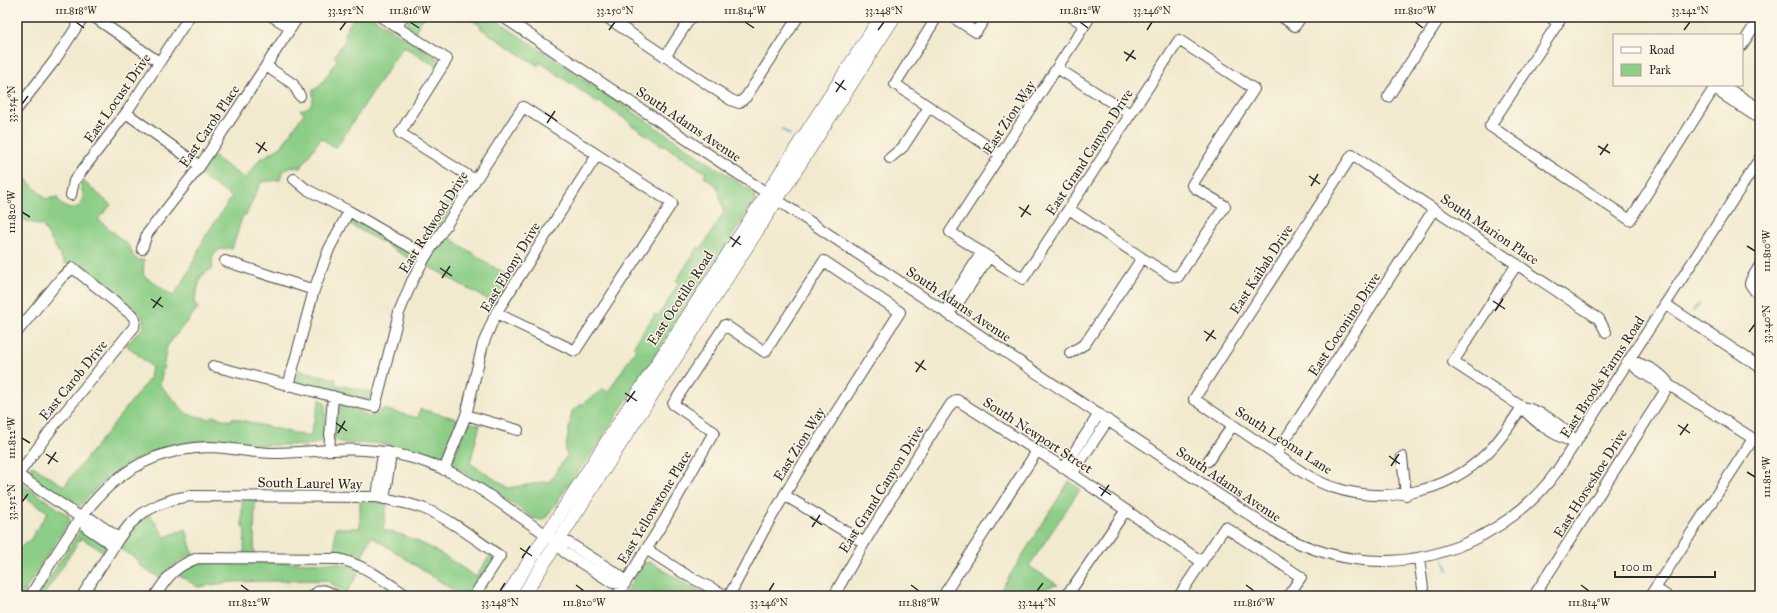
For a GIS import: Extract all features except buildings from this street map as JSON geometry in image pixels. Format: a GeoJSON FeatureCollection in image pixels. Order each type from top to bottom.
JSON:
{"type":"FeatureCollection","features":[{"type":"Feature","properties":{"kind":"main road","name":"East Ocotillo Road"},"geometry":{"type":"LineString","coordinates":[[507,596],[552,538],[771,196],[881,17]]}},
{"type":"Feature","properties":{"kind":"main road","name":"East Ocotillo Road"},"geometry":{"type":"LineString","coordinates":[[771,196],[894,17]]}},
{"type":"Feature","properties":{"kind":"main road","name":"East Ocotillo Road"},"geometry":{"type":"LineString","coordinates":[[523,596],[552,538]]}},
{"type":"Feature","properties":{"kind":"street"},"geometry":{"type":"LineString","coordinates":[[19,102],[56,60],[83,17]]}},
{"type":"Feature","properties":{"kind":"street"},"geometry":{"type":"LineString","coordinates":[[94,17],[159,62]]}},
{"type":"Feature","properties":{"kind":"street","name":"East Locust Drive"},"geometry":{"type":"LineString","coordinates":[[71,195],[74,181],[126,113],[189,17]]}},
{"type":"Feature","properties":{"kind":"street"},"geometry":{"type":"LineString","coordinates":[[273,17],[291,28]]}},
{"type":"Feature","properties":{"kind":"street","name":"East Carob Place"},"geometry":{"type":"LineString","coordinates":[[142,249],[147,234],[200,166],[298,17]]}},
{"type":"Feature","properties":{"kind":"street"},"geometry":{"type":"LineString","coordinates":[[381,17],[447,59],[400,133],[475,180]]}},
{"type":"Feature","properties":{"kind":"street"},"geometry":{"type":"LineString","coordinates":[[397,27],[403,17]]}},
{"type":"Feature","properties":{"kind":"street","name":"South Adams Avenue"},"geometry":{"type":"LineString","coordinates":[[503,17],[1272,530],[1297,543],[1324,552],[1355,559],[1382,560],[1419,558]]}},
{"type":"Feature","properties":{"kind":"street"},"geometry":{"type":"LineString","coordinates":[[606,17],[731,100],[739,103],[746,97],[798,17]]}},
{"type":"Feature","properties":{"kind":"street"},"geometry":{"type":"LineString","coordinates":[[665,57],[691,17]]}},
{"type":"Feature","properties":{"kind":"street"},"geometry":{"type":"LineString","coordinates":[[937,17],[895,84],[1001,155]]}},
{"type":"Feature","properties":{"kind":"street"},"geometry":{"type":"LineString","coordinates":[[952,17],[976,32],[986,17]]}},
{"type":"Feature","properties":{"kind":"street"},"geometry":{"type":"LineString","coordinates":[[1072,17],[1087,21]]}},
{"type":"Feature","properties":{"kind":"street"},"geometry":{"type":"LineString","coordinates":[[1282,17],[1298,21]]}},
{"type":"Feature","properties":{"kind":"street"},"geometry":{"type":"LineString","coordinates":[[1388,97],[1440,17]]}},
{"type":"Feature","properties":{"kind":"street"},"geometry":{"type":"LineString","coordinates":[[1743,42],[1760,17]]}},
{"type":"Feature","properties":{"kind":"street"},"geometry":{"type":"LineString","coordinates":[[1557,19],[1490,126],[1630,220],[1715,86]]}},
{"type":"Feature","properties":{"kind":"street","name":"East Zion Way"},"geometry":{"type":"LineString","coordinates":[[986,255],[950,232],[1087,21]]}},
{"type":"Feature","properties":{"kind":"street","name":"East Grand Canyon Drive"},"geometry":{"type":"LineString","coordinates":[[986,255],[1023,280],[1178,40],[1254,89],[1192,185],[1225,206],[1178,277],[1171,276],[1142,258]]}},
{"type":"Feature","properties":{"kind":"street"},"geometry":{"type":"LineString","coordinates":[[266,66],[293,84],[300,96]]}},
{"type":"Feature","properties":{"kind":"street"},"geometry":{"type":"LineString","coordinates":[[1057,68],[1130,114]]}},
{"type":"Feature","properties":{"kind":"street"},"geometry":{"type":"LineString","coordinates":[[1717,86],[1722,94],[1747,106],[1760,109]]}},
{"type":"Feature","properties":{"kind":"street"},"geometry":{"type":"LineString","coordinates":[[1747,106],[1760,119]]}},
{"type":"Feature","properties":{"kind":"street","name":"East Redwood Drive"},"geometry":{"type":"LineString","coordinates":[[333,396],[375,407],[399,314],[412,281],[426,256],[523,107],[597,155]]}},
{"type":"Feature","properties":{"kind":"street"},"geometry":{"type":"LineString","coordinates":[[890,158],[903,147],[929,107]]}},
{"type":"Feature","properties":{"kind":"street"},"geometry":{"type":"LineString","coordinates":[[126,113],[200,166]]}},
{"type":"Feature","properties":{"kind":"street"},"geometry":{"type":"LineString","coordinates":[[496,312],[575,351],[672,202],[597,155]]}},
{"type":"Feature","properties":{"kind":"street","name":"East Ebony Drive"},"geometry":{"type":"LineString","coordinates":[[444,470],[466,415],[484,344],[496,312],[597,155]]}},
{"type":"Feature","properties":{"kind":"street","name":"South Marion Place"},"geometry":{"type":"LineString","coordinates":[[1352,155],[1599,319],[1606,332]]}},
{"type":"Feature","properties":{"kind":"street","name":"East Kaibab Drive"},"geometry":{"type":"LineString","coordinates":[[1194,399],[1352,155]]}},
{"type":"Feature","properties":{"kind":"street","name":"East Brooks Farms Road"},"geometry":{"type":"LineString","coordinates":[[1419,558],[1463,545],[1506,521],[1532,500],[1550,481],[1760,158]]}},
{"type":"Feature","properties":{"kind":"street"},"geometry":{"type":"LineString","coordinates":[[294,179],[306,189],[349,211],[426,256]]}},
{"type":"Feature","properties":{"kind":"street"},"geometry":{"type":"LineString","coordinates":[[1069,209],[1142,258],[1085,344],[1070,353]]}},
{"type":"Feature","properties":{"kind":"street","name":"East Coconino Drive"},"geometry":{"type":"LineString","coordinates":[[1276,454],[1434,209]]}},
{"type":"Feature","properties":{"kind":"street"},"geometry":{"type":"LineString","coordinates":[[288,386],[314,290],[329,249],[349,211]]}},
{"type":"Feature","properties":{"kind":"street"},"geometry":{"type":"LineString","coordinates":[[946,313],[950,302],[986,255]]}},
{"type":"Feature","properties":{"kind":"street"},"geometry":{"type":"LineString","coordinates":[[225,261],[314,290]]}},
{"type":"Feature","properties":{"kind":"street","name":"East Zion Way"},"geometry":{"type":"LineString","coordinates":[[714,432],[673,404],[725,325],[765,352],[824,261],[900,312],[784,495],[728,596]]}},
{"type":"Feature","properties":{"kind":"street"},"geometry":{"type":"LineString","coordinates":[[1517,264],[1453,362],[1522,407],[1527,414],[1550,425],[1563,438],[1576,443]]}},
{"type":"Feature","properties":{"kind":"street"},"geometry":{"type":"LineString","coordinates":[[1760,265],[1750,284],[1760,295]]}},
{"type":"Feature","properties":{"kind":"street","name":"East Carob Drive"},"geometry":{"type":"LineString","coordinates":[[17,332],[62,277],[73,268],[133,316],[135,320],[134,327],[56,423],[17,476]]}},
{"type":"Feature","properties":{"kind":"street"},"geometry":{"type":"LineString","coordinates":[[1665,304],[1760,367]]}},
{"type":"Feature","properties":{"kind":"street"},"geometry":{"type":"LineString","coordinates":[[1629,360],[1640,363],[1654,376],[1666,380],[1669,385],[1757,441],[1652,592],[1667,596]]}},
{"type":"Feature","properties":{"kind":"street"},"geometry":{"type":"LineString","coordinates":[[213,366],[288,386],[333,396],[329,450]]}},
{"type":"Feature","properties":{"kind":"street","name":"East Horseshoe Drive"},"geometry":{"type":"LineString","coordinates":[[1534,596],[1669,385]]}},
{"type":"Feature","properties":{"kind":"street","name":"South Leoma Lane"},"geometry":{"type":"LineString","coordinates":[[1194,399],[1233,424],[1304,474],[1331,487],[1367,495],[1406,494],[1429,488],[1465,472],[1487,454],[1500,439],[1522,407]]}},
{"type":"Feature","properties":{"kind":"street","name":"East Grand Canyon Drive"},"geometry":{"type":"LineString","coordinates":[[834,596],[863,542],[951,404],[957,400]]}},
{"type":"Feature","properties":{"kind":"street","name":"South Newport Street"},"geometry":{"type":"LineString","coordinates":[[957,400],[1068,471],[1202,562]]}},
{"type":"Feature","properties":{"kind":"street"},"geometry":{"type":"LineString","coordinates":[[1068,471],[1099,414]]}},
{"type":"Feature","properties":{"kind":"street"},"geometry":{"type":"LineString","coordinates":[[466,415],[518,430]]}},
{"type":"Feature","properties":{"kind":"street"},"geometry":{"type":"LineString","coordinates":[[1068,471],[1108,420]]}},
{"type":"Feature","properties":{"kind":"street"},"geometry":{"type":"LineString","coordinates":[[1208,461],[1233,424]]}},
{"type":"Feature","properties":{"kind":"street","name":"East Yellowstone Place"},"geometry":{"type":"LineString","coordinates":[[617,596],[664,521],[714,432]]}},
{"type":"Feature","properties":{"kind":"street"},"geometry":{"type":"LineString","coordinates":[[30,596],[80,517],[96,497],[120,476],[164,454],[210,447],[273,453],[362,450],[388,452],[410,457],[444,470],[470,484],[552,538],[569,543],[619,575],[625,584]]}},
{"type":"Feature","properties":{"kind":"street"},"geometry":{"type":"LineString","coordinates":[[943,596],[1037,451]]}},
{"type":"Feature","properties":{"kind":"street"},"geometry":{"type":"LineString","coordinates":[[381,498],[390,461],[388,452]]}},
{"type":"Feature","properties":{"kind":"street"},"geometry":{"type":"LineString","coordinates":[[1402,457],[1406,494]]}},
{"type":"Feature","properties":{"kind":"street"},"geometry":{"type":"LineString","coordinates":[[17,476],[80,517],[86,526],[116,542]]}},
{"type":"Feature","properties":{"kind":"street"},"geometry":{"type":"LineString","coordinates":[[784,495],[863,542]]}},
{"type":"Feature","properties":{"kind":"street","name":"South Laurel Way"},"geometry":{"type":"LineString","coordinates":[[82,596],[116,542],[130,524],[144,512],[160,504],[190,496],[381,498],[405,503],[426,510],[450,522],[500,556],[474,596]]}},
{"type":"Feature","properties":{"kind":"street"},"geometry":{"type":"LineString","coordinates":[[1066,596],[1126,510]]}},
{"type":"Feature","properties":{"kind":"street"},"geometry":{"type":"LineString","coordinates":[[1179,596],[1225,527],[1301,577],[1288,596]]}},
{"type":"Feature","properties":{"kind":"street"},"geometry":{"type":"LineString","coordinates":[[646,549],[688,576],[728,596]]}},
{"type":"Feature","properties":{"kind":"street"},"geometry":{"type":"LineString","coordinates":[[155,596],[173,571],[184,563],[198,558],[339,559],[353,562],[367,569],[408,596]]}},
{"type":"Feature","properties":{"kind":"street"},"geometry":{"type":"LineString","coordinates":[[1419,558],[1424,596]]}},
{"type":"Feature","properties":{"kind":"street"},"geometry":{"type":"LineString","coordinates":[[313,596],[322,589],[336,596]]}},
{"type":"Feature","properties":{"kind":"green space"},"geometry":{"type":"Polygon","coordinates":[[[354,17],[372,17],[437,58],[439,62],[437,67],[403,46],[336,148],[321,138],[300,169],[296,167],[285,170],[280,180],[261,182],[246,215],[243,215],[232,249],[227,248],[216,252],[212,259],[213,268],[201,276],[194,302],[198,308],[167,346],[160,385],[187,414],[210,419],[212,416],[231,421],[232,418],[310,437],[320,399],[326,404],[323,440],[310,445],[246,445],[224,441],[205,441],[162,449],[135,460],[123,467],[111,475],[79,507],[74,506],[29,476],[28,471],[31,465],[64,486],[150,378],[152,367],[126,345],[143,327],[142,316],[88,273],[81,265],[76,263],[65,264],[43,226],[17,218],[17,177],[20,173],[46,199],[57,197],[65,207],[69,208],[77,207],[83,200],[81,179],[111,205],[98,219],[130,247],[133,256],[138,260],[144,260],[143,275],[173,296],[186,277],[206,235],[232,197],[199,174],[213,156],[245,179],[259,160],[281,147],[304,113],[300,110],[307,108],[313,101],[312,91],[320,86],[338,59],[334,57],[346,38],[343,35],[354,17]]]}},
{"type":"Feature","properties":{"kind":"green space"},"geometry":{"type":"Polygon","coordinates":[[[411,17],[424,17],[414,33],[408,28],[407,23],[411,17]]]}},
{"type":"Feature","properties":{"kind":"green space"},"geometry":{"type":"Polygon","coordinates":[[[467,17],[491,17],[753,192],[755,196],[754,202],[597,446],[546,518],[540,520],[534,518],[457,468],[453,460],[466,426],[472,423],[480,425],[470,463],[508,488],[550,481],[568,454],[565,452],[572,411],[603,389],[608,392],[636,349],[633,347],[655,314],[658,316],[679,283],[676,281],[698,247],[701,249],[724,212],[717,186],[704,177],[706,173],[630,124],[631,123],[598,101],[597,102],[540,62],[538,66],[480,28],[481,26],[467,17]]]}},
{"type":"Feature","properties":{"kind":"green space"},"geometry":{"type":"Polygon","coordinates":[[[462,180],[465,183],[464,188],[427,245],[424,247],[419,246],[462,180]]]}},
{"type":"Feature","properties":{"kind":"green space"},"geometry":{"type":"Polygon","coordinates":[[[355,220],[417,256],[417,263],[348,223],[355,220]]]}},
{"type":"Feature","properties":{"kind":"green space"},"geometry":{"type":"Polygon","coordinates":[[[445,235],[512,279],[496,304],[426,265],[445,235]]]}},
{"type":"Feature","properties":{"kind":"green space"},"geometry":{"type":"Polygon","coordinates":[[[298,370],[336,379],[335,384],[374,393],[371,399],[366,400],[299,384],[296,379],[298,370]]]}},
{"type":"Feature","properties":{"kind":"green space"},"geometry":{"type":"Polygon","coordinates":[[[342,405],[356,408],[369,417],[377,414],[383,409],[418,418],[420,409],[458,419],[445,456],[439,460],[384,444],[349,444],[334,439],[336,408],[342,405]]]}},
{"type":"Feature","properties":{"kind":"green space"},"geometry":{"type":"Polygon","coordinates":[[[1069,481],[1080,489],[1029,566],[1058,585],[1047,588],[1042,591],[1039,596],[997,596],[1069,481]]]}},
{"type":"Feature","properties":{"kind":"green space"},"geometry":{"type":"Polygon","coordinates":[[[24,485],[69,516],[69,522],[21,596],[17,596],[17,550],[30,540],[48,512],[17,492],[17,488],[19,486],[24,485]]]}},
{"type":"Feature","properties":{"kind":"green space"},"geometry":{"type":"Polygon","coordinates":[[[242,500],[255,500],[254,554],[244,554],[245,527],[242,527],[242,500]]]}},
{"type":"Feature","properties":{"kind":"green space"},"geometry":{"type":"Polygon","coordinates":[[[360,501],[387,503],[383,530],[408,537],[432,549],[476,577],[491,554],[493,561],[469,596],[462,596],[371,536],[360,561],[335,555],[335,528],[360,528],[360,501]]]}},
{"type":"Feature","properties":{"kind":"green space"},"geometry":{"type":"Polygon","coordinates":[[[150,514],[165,537],[186,529],[193,555],[175,564],[161,579],[138,564],[140,561],[117,547],[140,521],[150,514]]]}},
{"type":"Feature","properties":{"kind":"green space"},"geometry":{"type":"Polygon","coordinates":[[[80,531],[86,531],[106,545],[104,552],[81,538],[43,596],[37,596],[80,531]]]}},
{"type":"Feature","properties":{"kind":"green space"},"geometry":{"type":"Polygon","coordinates":[[[200,562],[338,563],[361,570],[346,593],[326,580],[231,582],[198,587],[176,573],[200,562]]]}},
{"type":"Feature","properties":{"kind":"green space"},"geometry":{"type":"Polygon","coordinates":[[[650,562],[709,596],[623,596],[644,563],[650,562]]]}},
{"type":"Feature","properties":{"kind":"waterway"},"geometry":{"type":"LineString","coordinates":[[782,129],[790,135]]}},
{"type":"Feature","properties":{"kind":"waterway"},"geometry":{"type":"LineString","coordinates":[[1693,311],[1699,304]]}},
{"type":"Feature","properties":{"kind":"waterway"},"geometry":{"type":"LineString","coordinates":[[1444,560],[1448,570]]}}]}
